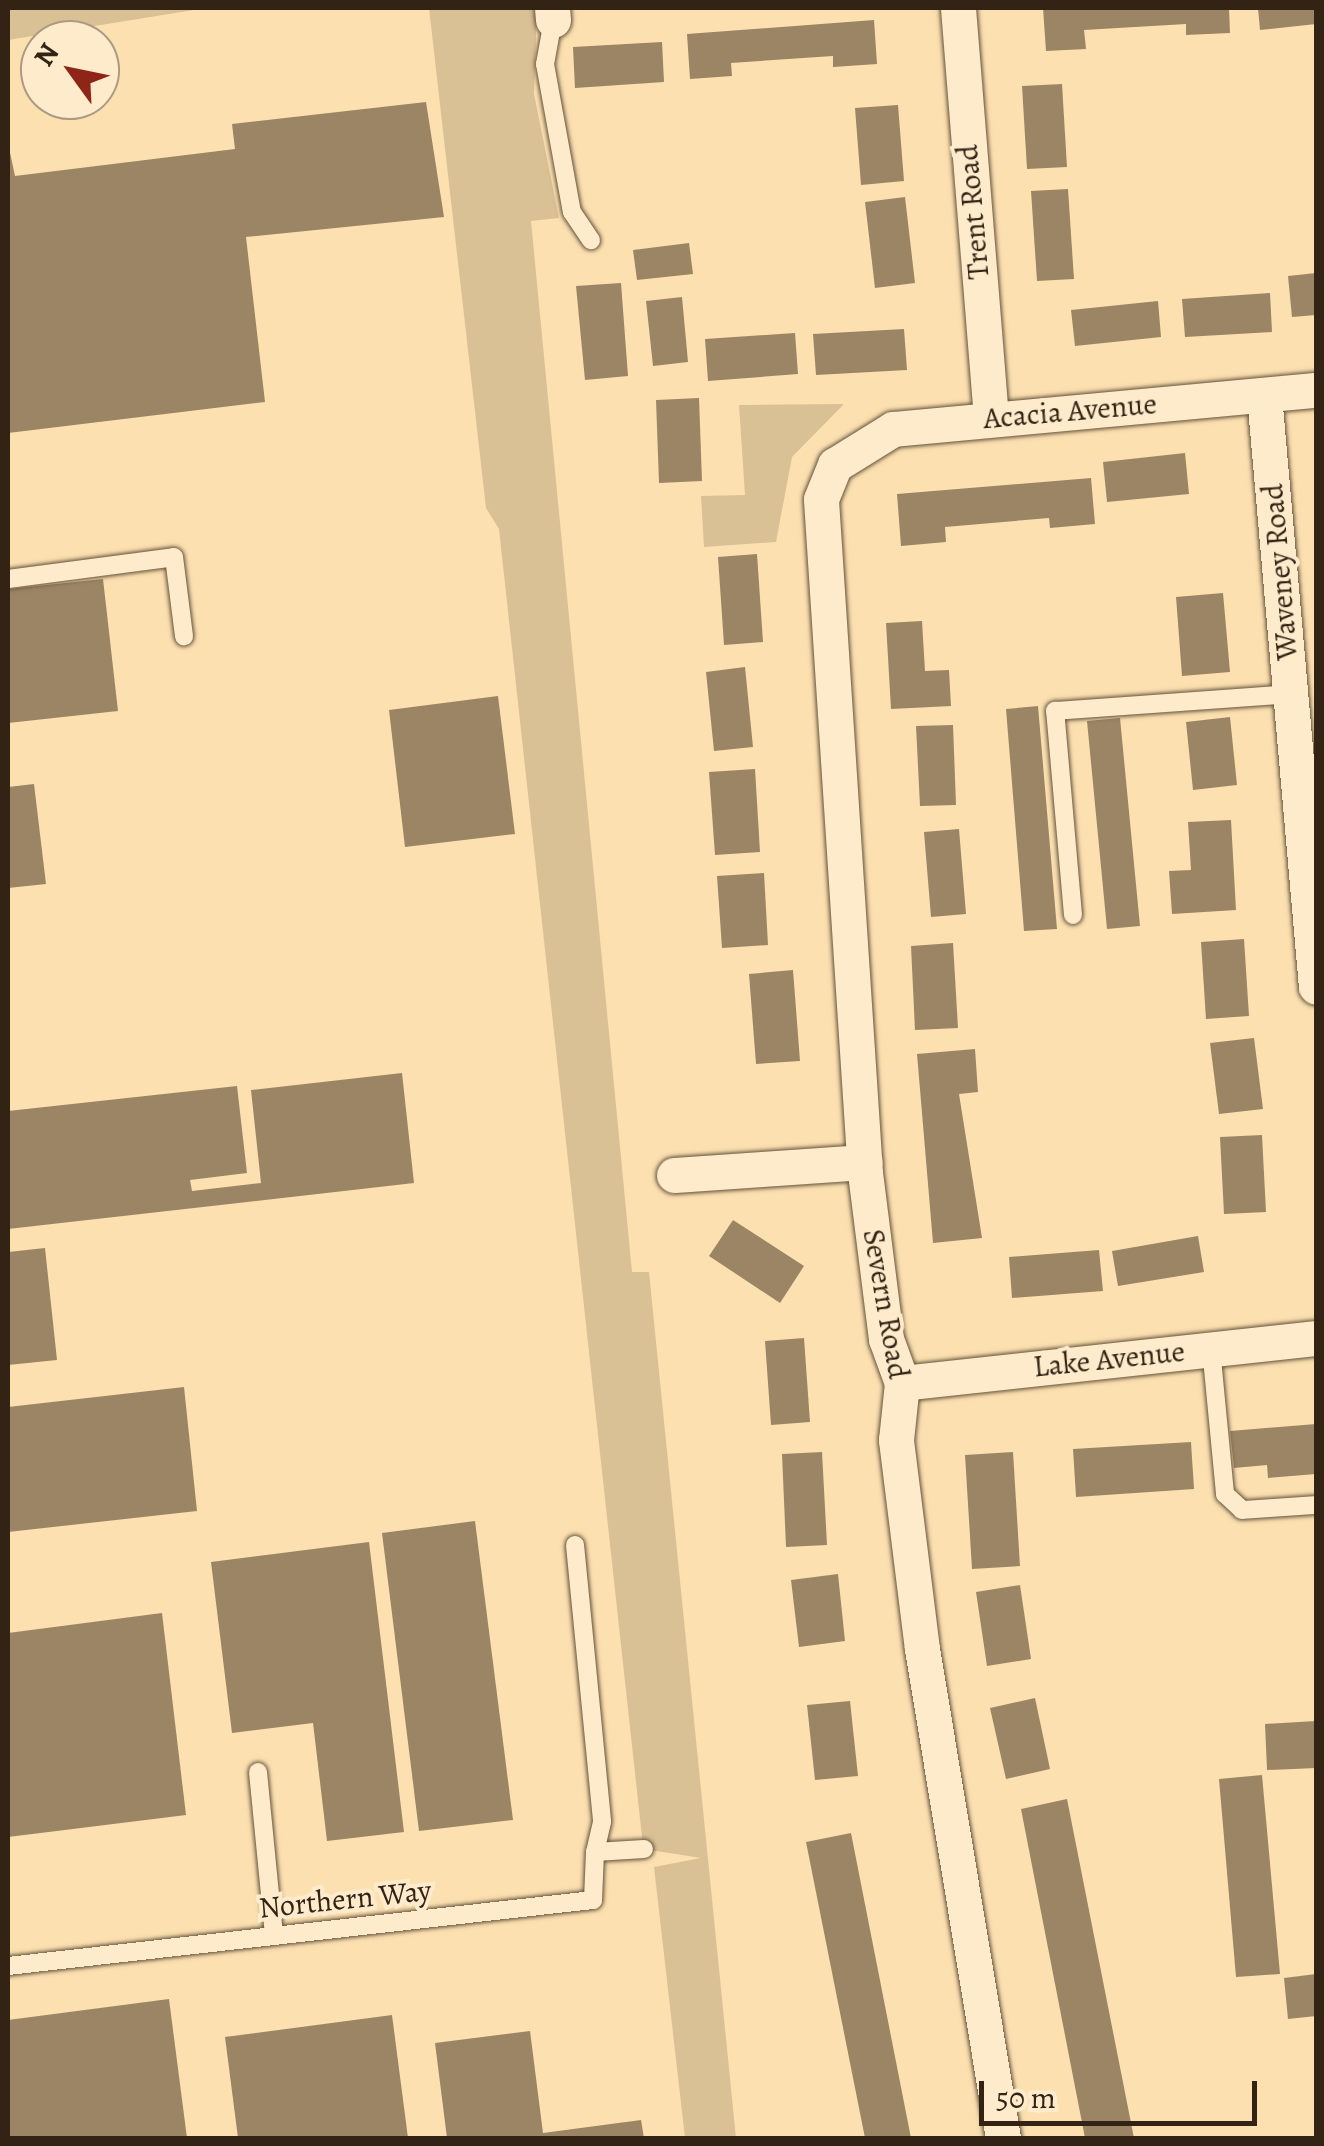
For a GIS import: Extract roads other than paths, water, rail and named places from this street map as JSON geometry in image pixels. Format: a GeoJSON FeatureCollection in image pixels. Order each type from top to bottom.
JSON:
{"type":"FeatureCollection","features":[{"type":"Feature","properties":{"kind":"street","name":"Trent Road"},"geometry":{"type":"LineString","coordinates":[[958,8],[991,416]]}},
{"type":"Feature","properties":{"kind":"street","name":"Acacia Avenue"},"geometry":{"type":"LineString","coordinates":[[835,466],[893,429],[991,416],[1316,390]]}},
{"type":"Feature","properties":{"kind":"street","name":"Waveney Road"},"geometry":{"type":"LineString","coordinates":[[1264,395],[1290,694],[1312,857],[1316,987]]}},
{"type":"Feature","properties":{"kind":"street","name":"Severn Road"},"geometry":{"type":"LineString","coordinates":[[835,466],[821,499],[822,536],[865,1162],[886,1340],[902,1383],[896,1440],[922,1649],[1002,2138]]}},
{"type":"Feature","properties":{"kind":"street"},"geometry":{"type":"LineString","coordinates":[[674,1175],[865,1162]]}},
{"type":"Feature","properties":{"kind":"street","name":"Lake Avenue"},"geometry":{"type":"LineString","coordinates":[[902,1383],[1316,1338]]}},
{"type":"Feature","properties":{"kind":"lane"},"geometry":{"type":"LineString","coordinates":[[552,14],[545,64],[572,212],[591,240]]}},
{"type":"Feature","properties":{"kind":"lane"},"geometry":{"type":"LineString","coordinates":[[8,579],[174,556],[184,636]]}},
{"type":"Feature","properties":{"kind":"lane"},"geometry":{"type":"LineString","coordinates":[[1072,915],[1056,712],[1290,694]]}},
{"type":"Feature","properties":{"kind":"lane"},"geometry":{"type":"LineString","coordinates":[[1211,1348],[1225,1494],[1242,1510],[1316,1505]]}},
{"type":"Feature","properties":{"kind":"lane"},"geometry":{"type":"LineString","coordinates":[[575,1545],[602,1822],[596,1852],[644,1849]]}},
{"type":"Feature","properties":{"kind":"lane"},"geometry":{"type":"LineString","coordinates":[[258,1772],[274,1935]]}},
{"type":"Feature","properties":{"kind":"lane","name":"Northern Way"},"geometry":{"type":"LineString","coordinates":[[8,1966],[592,1900],[596,1852]]}}]}
